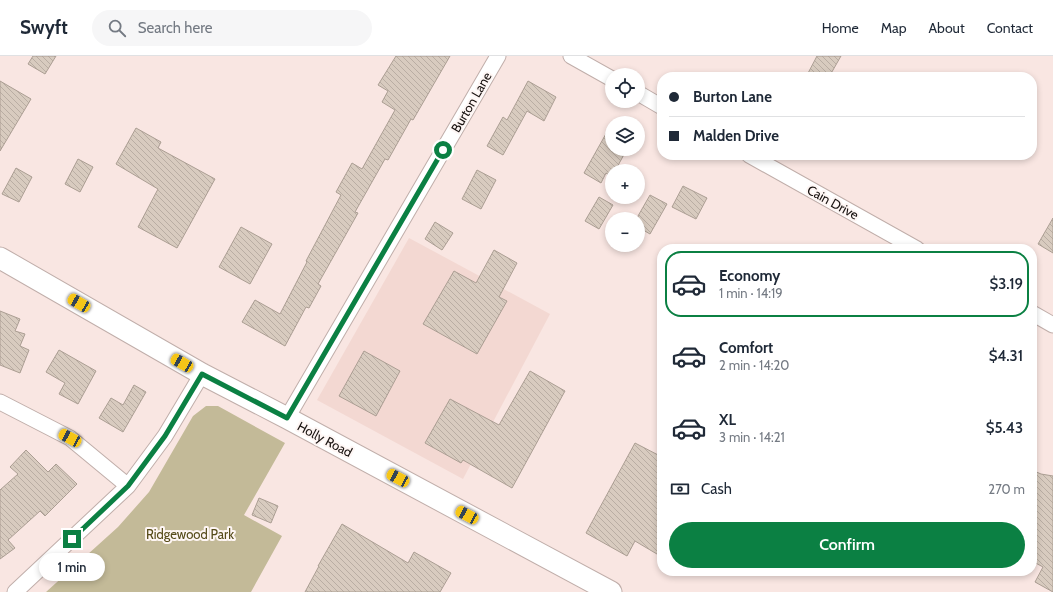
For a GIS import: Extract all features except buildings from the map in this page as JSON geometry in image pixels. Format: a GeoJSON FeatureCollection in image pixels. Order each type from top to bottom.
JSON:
{"type":"FeatureCollection","features":[{"type":"Feature","properties":{"kind":"main road","name":"Holly Road"},"geometry":{"type":"LineString","coordinates":[[0,258],[202,374],[611,592]]}},
{"type":"Feature","properties":{"kind":"street","name":"Burton Lane"},"geometry":{"type":"LineString","coordinates":[[287,418],[498,56]]}},
{"type":"Feature","properties":{"kind":"street"},"geometry":{"type":"LineString","coordinates":[[571,56],[605,75]]}},
{"type":"Feature","properties":{"kind":"street"},"geometry":{"type":"LineString","coordinates":[[645,97],[657,104]]}},
{"type":"Feature","properties":{"kind":"street","name":"Cain Drive"},"geometry":{"type":"LineString","coordinates":[[758,160],[908,244]]}},
{"type":"Feature","properties":{"kind":"street"},"geometry":{"type":"LineString","coordinates":[[1037,316],[1053,325]]}},
{"type":"Feature","properties":{"kind":"street"},"geometry":{"type":"LineString","coordinates":[[15,592],[128,486],[165,436],[202,374]]}},
{"type":"Feature","properties":{"kind":"street"},"geometry":{"type":"LineString","coordinates":[[0,402],[70,438],[128,486]]}},
{"type":"Feature","properties":{"kind":"shaded area"},"geometry":{"type":"Polygon","coordinates":[[[409,238],[550,314],[463,479],[317,400],[409,238]]]}},
{"type":"Feature","properties":{"kind":"green space","name":"Ridgewood Park"},"geometry":{"type":"Polygon","coordinates":[[[206,406],[218,406],[285,443],[244,515],[282,536],[251,592],[46,592],[118,527],[149,492],[193,416],[206,406]]]}},
{"type":"Feature","properties":{"kind":"route"},"geometry":{"type":"LineString","coordinates":[[72,539],[128,486],[165,436],[202,374],[287,418],[443,150]]}}]}
